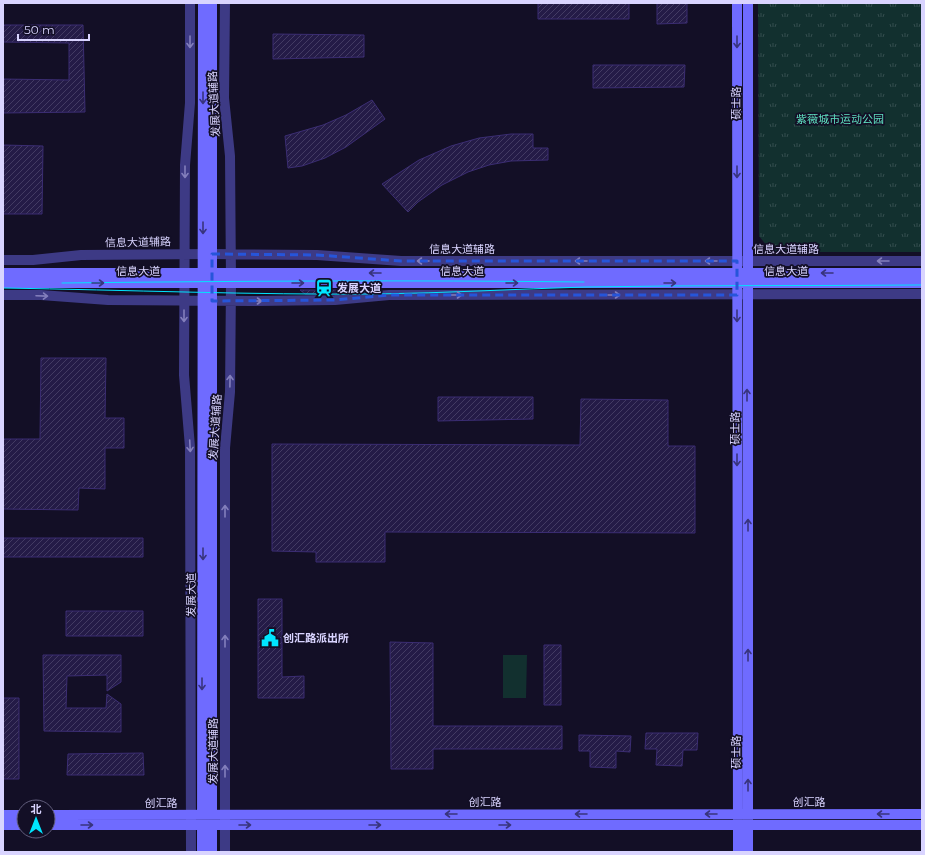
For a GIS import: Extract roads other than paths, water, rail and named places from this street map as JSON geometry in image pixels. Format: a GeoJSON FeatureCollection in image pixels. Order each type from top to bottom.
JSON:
{"type":"FeatureCollection","features":[{"type":"Feature","properties":{"kind":"street","name":"发展大道辅路"},"geometry":{"type":"LineString","coordinates":[[190,3],[190,103],[185,165],[184,375],[190,454],[191,852]]}},
{"type":"Feature","properties":{"kind":"street","name":"发展大道"},"geometry":{"type":"LineString","coordinates":[[203,3],[208,254]]}},
{"type":"Feature","properties":{"kind":"street","name":"发展大道"},"geometry":{"type":"LineString","coordinates":[[202,852],[207,820],[208,254],[212,3]]}},
{"type":"Feature","properties":{"kind":"street","name":"发展大道辅路"},"geometry":{"type":"LineString","coordinates":[[224,3],[224,98],[230,156],[231,278],[230,392],[225,448],[225,852]]}},
{"type":"Feature","properties":{"kind":"street","name":"硕士路"},"geometry":{"type":"LineString","coordinates":[[737,3],[742,261],[743,814],[743,825],[738,852]]}},
{"type":"Feature","properties":{"kind":"street","name":"硕士路"},"geometry":{"type":"LineString","coordinates":[[742,261],[748,3]]}},
{"type":"Feature","properties":{"kind":"street","name":"信息大道辅路"},"geometry":{"type":"LineString","coordinates":[[3,260],[33,260],[81,255],[230,254],[317,255],[401,261],[922,261]]}},
{"type":"Feature","properties":{"kind":"street","name":"信息大道"},"geometry":{"type":"LineString","coordinates":[[3,273],[184,278],[742,278],[922,273]]}},
{"type":"Feature","properties":{"kind":"street","name":"信息大道"},"geometry":{"type":"LineString","coordinates":[[3,283],[184,278]]}},
{"type":"Feature","properties":{"kind":"street","name":"信息大道"},"geometry":{"type":"LineString","coordinates":[[742,278],[922,283]]}},
{"type":"Feature","properties":{"kind":"street"},"geometry":{"type":"LineString","coordinates":[[3,295],[41,295],[108,300],[231,301],[335,300],[389,295],[922,294]]}},
{"type":"Feature","properties":{"kind":"street","name":"创汇路"},"geometry":{"type":"LineString","coordinates":[[225,820],[743,814],[922,814]]}},
{"type":"Feature","properties":{"kind":"street"},"geometry":{"type":"LineString","coordinates":[[3,815],[16,815]]}},
{"type":"Feature","properties":{"kind":"street","name":"创汇路"},"geometry":{"type":"LineString","coordinates":[[56,815],[191,820],[743,825],[922,825]]}},
{"type":"Feature","properties":{"kind":"street","name":"创汇路"},"geometry":{"type":"LineString","coordinates":[[56,825],[191,820]]}},
{"type":"Feature","properties":{"kind":"street","name":"发展大道"},"geometry":{"type":"LineString","coordinates":[[207,820],[212,852]]}},
{"type":"Feature","properties":{"kind":"street"},"geometry":{"type":"LineString","coordinates":[[3,825],[16,825]]}},
{"type":"Feature","properties":{"kind":"street","name":"硕士路"},"geometry":{"type":"LineString","coordinates":[[743,825],[748,852]]}},
{"type":"Feature","properties":{"kind":"tram line"},"geometry":{"type":"LineString","coordinates":[[62,283],[323,281],[584,282]]}},
{"type":"Feature","properties":{"kind":"tram line"},"geometry":{"type":"LineString","coordinates":[[3,288],[237,293],[377,294],[585,287],[922,285]]}},
{"type":"Feature","properties":{"kind":"place","name":"发展大道"},"geometry":{"type":"Point","coordinates":[324,288]}},
{"type":"Feature","properties":{"kind":"place","name":"创汇路派出所"},"geometry":{"type":"Point","coordinates":[270,638]}},
{"type":"Feature","properties":{"kind":"park label","name":"紫薇城市运动公园"},"geometry":{"type":"Point","coordinates":[840,119]}}]}
